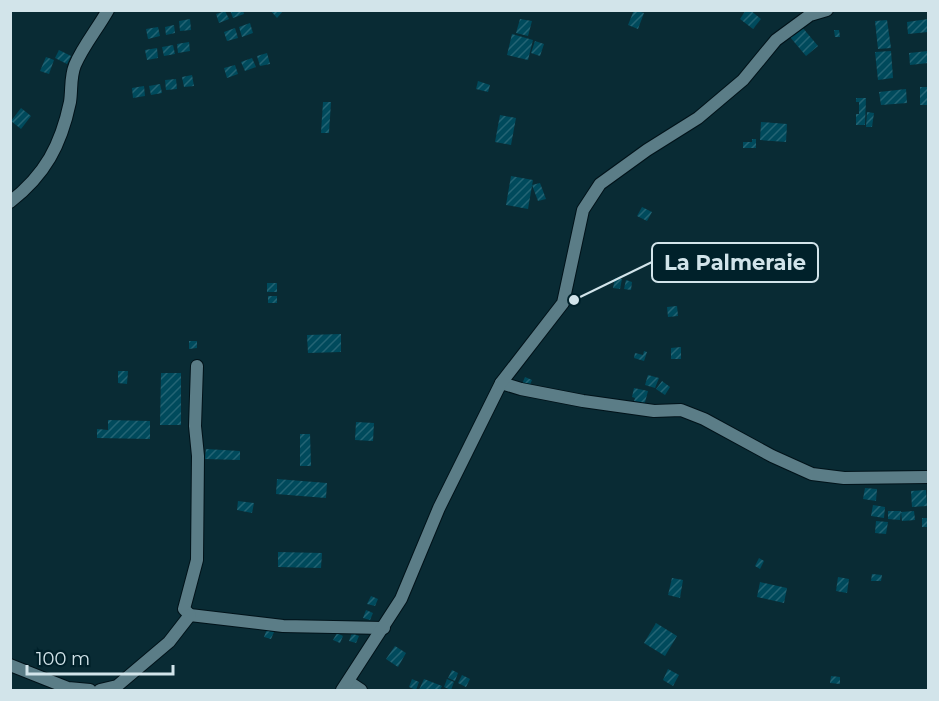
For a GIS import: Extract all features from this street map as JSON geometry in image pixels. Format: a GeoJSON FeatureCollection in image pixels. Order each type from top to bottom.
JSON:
{"type":"FeatureCollection","features":[{"type":"Feature","properties":{"kind":"street"},"geometry":{"type":"LineString","coordinates":[[10,202],[30,186],[48,163],[59,140],[70,100],[70,82],[74,66],[108,10]]}},
{"type":"Feature","properties":{"kind":"street"},"geometry":{"type":"LineString","coordinates":[[361,690],[346,686],[401,599],[439,508],[501,382],[563,303],[584,210],[600,184],[647,150],[699,118],[743,80],[776,40],[810,15],[827,10]]}},
{"type":"Feature","properties":{"kind":"street"},"geometry":{"type":"LineString","coordinates":[[197,366],[195,426],[198,456],[197,560],[184,609],[189,615],[283,626],[384,628]]}},
{"type":"Feature","properties":{"kind":"street"},"geometry":{"type":"LineString","coordinates":[[501,382],[521,389],[583,401],[646,410],[681,411],[713,423],[772,456],[812,474],[844,478],[928,477]]}},
{"type":"Feature","properties":{"kind":"street"},"geometry":{"type":"LineString","coordinates":[[100,690],[117,686],[169,642],[189,615]]}},
{"type":"Feature","properties":{"kind":"street"},"geometry":{"type":"LineString","coordinates":[[10,665],[68,688],[90,690]]}},
{"type":"Feature","properties":{"kind":"building"},"geometry":{"type":"Polygon","coordinates":[[[230,10],[243,10],[244,14],[233,18],[230,10]]]}},
{"type":"Feature","properties":{"kind":"building"},"geometry":{"type":"Polygon","coordinates":[[[270,10],[284,10],[277,18],[270,10]]]}},
{"type":"Feature","properties":{"kind":"building"},"geometry":{"type":"Polygon","coordinates":[[[634,10],[644,13],[638,29],[628,25],[634,10]]]}},
{"type":"Feature","properties":{"kind":"building"},"geometry":{"type":"Polygon","coordinates":[[[746,10],[750,10],[761,19],[753,29],[740,19],[746,10]]]}},
{"type":"Feature","properties":{"kind":"building"},"geometry":{"type":"Polygon","coordinates":[[[225,11],[229,19],[219,23],[216,14],[225,11]]]}},
{"type":"Feature","properties":{"kind":"building"},"geometry":{"type":"Polygon","coordinates":[[[190,19],[191,30],[180,31],[179,21],[190,19]]]}},
{"type":"Feature","properties":{"kind":"building"},"geometry":{"type":"Polygon","coordinates":[[[520,19],[532,21],[528,36],[516,33],[520,19]]]}},
{"type":"Feature","properties":{"kind":"building"},"geometry":{"type":"Polygon","coordinates":[[[928,19],[928,32],[908,34],[907,22],[928,19]]]}},
{"type":"Feature","properties":{"kind":"building"},"geometry":{"type":"Polygon","coordinates":[[[887,20],[891,48],[878,49],[875,21],[887,20]]]}},
{"type":"Feature","properties":{"kind":"building"},"geometry":{"type":"Polygon","coordinates":[[[250,23],[253,33],[242,37],[239,27],[250,23]]]}},
{"type":"Feature","properties":{"kind":"building"},"geometry":{"type":"Polygon","coordinates":[[[174,25],[175,33],[166,35],[165,27],[174,25]]]}},
{"type":"Feature","properties":{"kind":"building"},"geometry":{"type":"Polygon","coordinates":[[[158,27],[160,36],[148,39],[146,29],[158,27]]]}},
{"type":"Feature","properties":{"kind":"building"},"geometry":{"type":"Polygon","coordinates":[[[802,27],[818,46],[806,56],[790,37],[802,27]]]}},
{"type":"Feature","properties":{"kind":"building"},"geometry":{"type":"Polygon","coordinates":[[[235,28],[238,38],[227,41],[224,32],[235,28]]]}},
{"type":"Feature","properties":{"kind":"building"},"geometry":{"type":"Polygon","coordinates":[[[834,30],[839,30],[840,37],[835,37],[834,30]]]}},
{"type":"Feature","properties":{"kind":"building"},"geometry":{"type":"Polygon","coordinates":[[[512,34],[533,40],[528,60],[507,55],[512,34]]]}},
{"type":"Feature","properties":{"kind":"building"},"geometry":{"type":"Polygon","coordinates":[[[535,41],[544,44],[540,56],[531,53],[535,41]]]}},
{"type":"Feature","properties":{"kind":"building"},"geometry":{"type":"Polygon","coordinates":[[[189,42],[190,51],[178,53],[177,44],[189,42]]]}},
{"type":"Feature","properties":{"kind":"building"},"geometry":{"type":"Polygon","coordinates":[[[173,45],[175,54],[164,56],[162,47],[173,45]]]}},
{"type":"Feature","properties":{"kind":"building"},"geometry":{"type":"Polygon","coordinates":[[[157,48],[158,58],[147,60],[145,50],[157,48]]]}},
{"type":"Feature","properties":{"kind":"building"},"geometry":{"type":"Polygon","coordinates":[[[59,50],[71,56],[67,64],[55,58],[59,50]]]}},
{"type":"Feature","properties":{"kind":"building"},"geometry":{"type":"Polygon","coordinates":[[[891,51],[893,78],[878,80],[875,52],[891,51]]]}},
{"type":"Feature","properties":{"kind":"building"},"geometry":{"type":"Polygon","coordinates":[[[928,51],[928,63],[910,65],[909,53],[928,51]]]}},
{"type":"Feature","properties":{"kind":"building"},"geometry":{"type":"Polygon","coordinates":[[[267,53],[270,64],[260,66],[257,56],[267,53]]]}},
{"type":"Feature","properties":{"kind":"building"},"geometry":{"type":"Polygon","coordinates":[[[46,57],[54,60],[49,74],[40,71],[46,57]]]}},
{"type":"Feature","properties":{"kind":"building"},"geometry":{"type":"Polygon","coordinates":[[[252,58],[256,67],[245,71],[241,62],[252,58]]]}},
{"type":"Feature","properties":{"kind":"building"},"geometry":{"type":"Polygon","coordinates":[[[235,65],[238,74],[227,78],[224,68],[235,65]]]}},
{"type":"Feature","properties":{"kind":"building"},"geometry":{"type":"Polygon","coordinates":[[[192,75],[194,86],[184,87],[182,77],[192,75]]]}},
{"type":"Feature","properties":{"kind":"building"},"geometry":{"type":"Polygon","coordinates":[[[176,79],[177,89],[166,90],[165,80],[176,79]]]}},
{"type":"Feature","properties":{"kind":"building"},"geometry":{"type":"Polygon","coordinates":[[[478,81],[490,85],[488,92],[476,89],[478,81]]]}},
{"type":"Feature","properties":{"kind":"building"},"geometry":{"type":"Polygon","coordinates":[[[160,84],[162,93],[151,95],[149,86],[160,84]]]}},
{"type":"Feature","properties":{"kind":"building"},"geometry":{"type":"Polygon","coordinates":[[[144,86],[145,96],[133,98],[132,88],[144,86]]]}},
{"type":"Feature","properties":{"kind":"building"},"geometry":{"type":"Polygon","coordinates":[[[920,87],[928,87],[928,105],[920,105],[920,87]]]}},
{"type":"Feature","properties":{"kind":"building"},"geometry":{"type":"Polygon","coordinates":[[[906,89],[907,103],[881,105],[879,92],[906,89]]]}},
{"type":"Feature","properties":{"kind":"building"},"geometry":{"type":"Polygon","coordinates":[[[856,98],[866,98],[865,125],[856,125],[859,102],[856,102],[856,98]]]}},
{"type":"Feature","properties":{"kind":"building"},"geometry":{"type":"Polygon","coordinates":[[[323,102],[331,102],[329,133],[321,133],[323,102]]]}},
{"type":"Feature","properties":{"kind":"building"},"geometry":{"type":"Polygon","coordinates":[[[21,108],[31,116],[21,129],[11,121],[21,108]]]}},
{"type":"Feature","properties":{"kind":"building"},"geometry":{"type":"Polygon","coordinates":[[[867,112],[874,113],[872,127],[866,127],[867,112]]]}},
{"type":"Feature","properties":{"kind":"building"},"geometry":{"type":"Polygon","coordinates":[[[500,115],[516,118],[511,145],[495,142],[500,115]]]}},
{"type":"Feature","properties":{"kind":"building"},"geometry":{"type":"Polygon","coordinates":[[[761,122],[787,124],[786,142],[760,140],[761,122]]]}},
{"type":"Feature","properties":{"kind":"building"},"geometry":{"type":"Polygon","coordinates":[[[752,139],[756,139],[756,148],[743,148],[743,142],[752,142],[752,139]]]}},
{"type":"Feature","properties":{"kind":"building"},"geometry":{"type":"Polygon","coordinates":[[[511,176],[533,180],[528,209],[506,205],[511,176]]]}},
{"type":"Feature","properties":{"kind":"building"},"geometry":{"type":"Polygon","coordinates":[[[540,183],[546,199],[538,201],[532,185],[540,183]]]}},
{"type":"Feature","properties":{"kind":"building"},"geometry":{"type":"Polygon","coordinates":[[[642,207],[652,212],[647,221],[637,216],[642,207]]]}},
{"type":"Feature","properties":{"kind":"building"},"geometry":{"type":"Polygon","coordinates":[[[615,278],[622,279],[620,289],[613,288],[615,278]]]}},
{"type":"Feature","properties":{"kind":"building"},"geometry":{"type":"Polygon","coordinates":[[[626,280],[632,282],[631,290],[624,289],[626,280]]]}},
{"type":"Feature","properties":{"kind":"building"},"geometry":{"type":"Polygon","coordinates":[[[267,283],[277,283],[277,292],[267,292],[267,283]]]}},
{"type":"Feature","properties":{"kind":"building"},"geometry":{"type":"Polygon","coordinates":[[[268,296],[277,296],[277,303],[268,303],[268,296]]]}},
{"type":"Feature","properties":{"kind":"building"},"geometry":{"type":"Polygon","coordinates":[[[677,306],[678,316],[668,317],[667,307],[677,306]]]}},
{"type":"Feature","properties":{"kind":"building"},"geometry":{"type":"Polygon","coordinates":[[[341,334],[341,352],[308,353],[307,335],[341,334]]]}},
{"type":"Feature","properties":{"kind":"building"},"geometry":{"type":"Polygon","coordinates":[[[189,341],[197,341],[197,348],[189,349],[189,341]]]}},
{"type":"Feature","properties":{"kind":"building"},"geometry":{"type":"Polygon","coordinates":[[[681,347],[681,359],[671,359],[671,348],[681,347]]]}},
{"type":"Feature","properties":{"kind":"building"},"geometry":{"type":"Polygon","coordinates":[[[644,351],[647,352],[644,361],[634,358],[635,353],[643,355],[644,351]]]}},
{"type":"Feature","properties":{"kind":"building"},"geometry":{"type":"Polygon","coordinates":[[[118,371],[128,371],[127,384],[118,383],[118,371]]]}},
{"type":"Feature","properties":{"kind":"building"},"geometry":{"type":"Polygon","coordinates":[[[161,373],[181,373],[181,425],[160,425],[161,373]]]}},
{"type":"Feature","properties":{"kind":"building"},"geometry":{"type":"Polygon","coordinates":[[[648,375],[659,378],[655,388],[645,385],[648,375]]]}},
{"type":"Feature","properties":{"kind":"building"},"geometry":{"type":"Polygon","coordinates":[[[525,377],[532,380],[529,387],[522,384],[525,377]]]}},
{"type":"Feature","properties":{"kind":"building"},"geometry":{"type":"Polygon","coordinates":[[[662,381],[670,387],[665,395],[656,389],[662,381]]]}},
{"type":"Feature","properties":{"kind":"building"},"geometry":{"type":"Polygon","coordinates":[[[634,388],[648,391],[644,406],[634,401],[635,398],[632,397],[634,388]]]}},
{"type":"Feature","properties":{"kind":"building"},"geometry":{"type":"Polygon","coordinates":[[[108,420],[150,421],[150,439],[97,438],[97,429],[108,430],[108,420]]]}},
{"type":"Feature","properties":{"kind":"building"},"geometry":{"type":"Polygon","coordinates":[[[356,422],[374,423],[373,441],[355,440],[356,422]]]}},
{"type":"Feature","properties":{"kind":"building"},"geometry":{"type":"Polygon","coordinates":[[[300,434],[310,434],[311,466],[300,466],[300,434]]]}},
{"type":"Feature","properties":{"kind":"building"},"geometry":{"type":"Polygon","coordinates":[[[206,449],[240,451],[240,460],[205,459],[206,449]]]}},
{"type":"Feature","properties":{"kind":"building"},"geometry":{"type":"Polygon","coordinates":[[[277,479],[327,483],[326,498],[276,494],[277,479]]]}},
{"type":"Feature","properties":{"kind":"building"},"geometry":{"type":"Polygon","coordinates":[[[865,488],[877,489],[876,501],[863,499],[865,488]]]}},
{"type":"Feature","properties":{"kind":"building"},"geometry":{"type":"Polygon","coordinates":[[[926,490],[927,506],[912,507],[911,491],[926,490]]]}},
{"type":"Feature","properties":{"kind":"building"},"geometry":{"type":"Polygon","coordinates":[[[238,501],[254,503],[252,513],[237,510],[238,501]]]}},
{"type":"Feature","properties":{"kind":"building"},"geometry":{"type":"Polygon","coordinates":[[[873,505],[885,507],[884,518],[871,516],[873,505]]]}},
{"type":"Feature","properties":{"kind":"building"},"geometry":{"type":"Polygon","coordinates":[[[888,511],[901,511],[900,520],[888,519],[888,511]]]}},
{"type":"Feature","properties":{"kind":"building"},"geometry":{"type":"Polygon","coordinates":[[[914,511],[915,520],[902,521],[901,512],[914,511]]]}},
{"type":"Feature","properties":{"kind":"building"},"geometry":{"type":"Polygon","coordinates":[[[922,518],[928,518],[928,527],[922,527],[922,518]]]}},
{"type":"Feature","properties":{"kind":"building"},"geometry":{"type":"Polygon","coordinates":[[[876,521],[888,522],[886,534],[875,533],[876,521]]]}},
{"type":"Feature","properties":{"kind":"building"},"geometry":{"type":"Polygon","coordinates":[[[278,552],[322,553],[321,568],[278,567],[278,552]]]}},
{"type":"Feature","properties":{"kind":"building"},"geometry":{"type":"Polygon","coordinates":[[[759,558],[764,561],[760,569],[755,566],[759,558]]]}},
{"type":"Feature","properties":{"kind":"building"},"geometry":{"type":"Polygon","coordinates":[[[872,574],[882,575],[881,581],[871,581],[872,574]]]}},
{"type":"Feature","properties":{"kind":"building"},"geometry":{"type":"Polygon","coordinates":[[[838,577],[849,579],[847,593],[836,591],[838,577]]]}},
{"type":"Feature","properties":{"kind":"building"},"geometry":{"type":"Polygon","coordinates":[[[672,578],[683,580],[680,598],[668,595],[672,578]]]}},
{"type":"Feature","properties":{"kind":"building"},"geometry":{"type":"Polygon","coordinates":[[[760,582],[787,588],[784,603],[757,597],[760,582]]]}},
{"type":"Feature","properties":{"kind":"building"},"geometry":{"type":"Polygon","coordinates":[[[371,596],[378,599],[375,606],[367,604],[371,596]]]}},
{"type":"Feature","properties":{"kind":"building"},"geometry":{"type":"Polygon","coordinates":[[[366,610],[373,613],[370,620],[363,618],[366,610]]]}},
{"type":"Feature","properties":{"kind":"building"},"geometry":{"type":"Polygon","coordinates":[[[656,623],[677,636],[665,656],[644,643],[656,623]]]}},
{"type":"Feature","properties":{"kind":"building"},"geometry":{"type":"Polygon","coordinates":[[[267,629],[274,632],[271,639],[264,637],[267,629]]]}},
{"type":"Feature","properties":{"kind":"building"},"geometry":{"type":"Polygon","coordinates":[[[337,633],[343,636],[340,643],[333,640],[337,633]]]}},
{"type":"Feature","properties":{"kind":"building"},"geometry":{"type":"Polygon","coordinates":[[[352,633],[359,636],[356,643],[349,641],[352,633]]]}},
{"type":"Feature","properties":{"kind":"building"},"geometry":{"type":"Polygon","coordinates":[[[395,646],[406,653],[398,667],[386,659],[395,646]]]}},
{"type":"Feature","properties":{"kind":"building"},"geometry":{"type":"Polygon","coordinates":[[[668,669],[679,675],[673,686],[663,680],[668,669]]]}},
{"type":"Feature","properties":{"kind":"building"},"geometry":{"type":"Polygon","coordinates":[[[452,670],[458,673],[455,681],[448,678],[452,670]]]}},
{"type":"Feature","properties":{"kind":"building"},"geometry":{"type":"Polygon","coordinates":[[[462,675],[470,679],[466,687],[458,683],[462,675]]]}},
{"type":"Feature","properties":{"kind":"building"},"geometry":{"type":"Polygon","coordinates":[[[831,676],[840,677],[840,684],[830,683],[831,676]]]}},
{"type":"Feature","properties":{"kind":"building"},"geometry":{"type":"Polygon","coordinates":[[[412,679],[419,682],[416,690],[409,687],[412,679]]]}},
{"type":"Feature","properties":{"kind":"building"},"geometry":{"type":"Polygon","coordinates":[[[424,679],[442,686],[440,690],[419,690],[424,679]]]}},
{"type":"Feature","properties":{"kind":"building"},"geometry":{"type":"Polygon","coordinates":[[[447,679],[454,682],[451,690],[444,687],[447,679]]]}},
{"type":"Feature","properties":{"kind":"place","name":"La Palmeraie"},"geometry":{"type":"Point","coordinates":[574,300]}}]}
